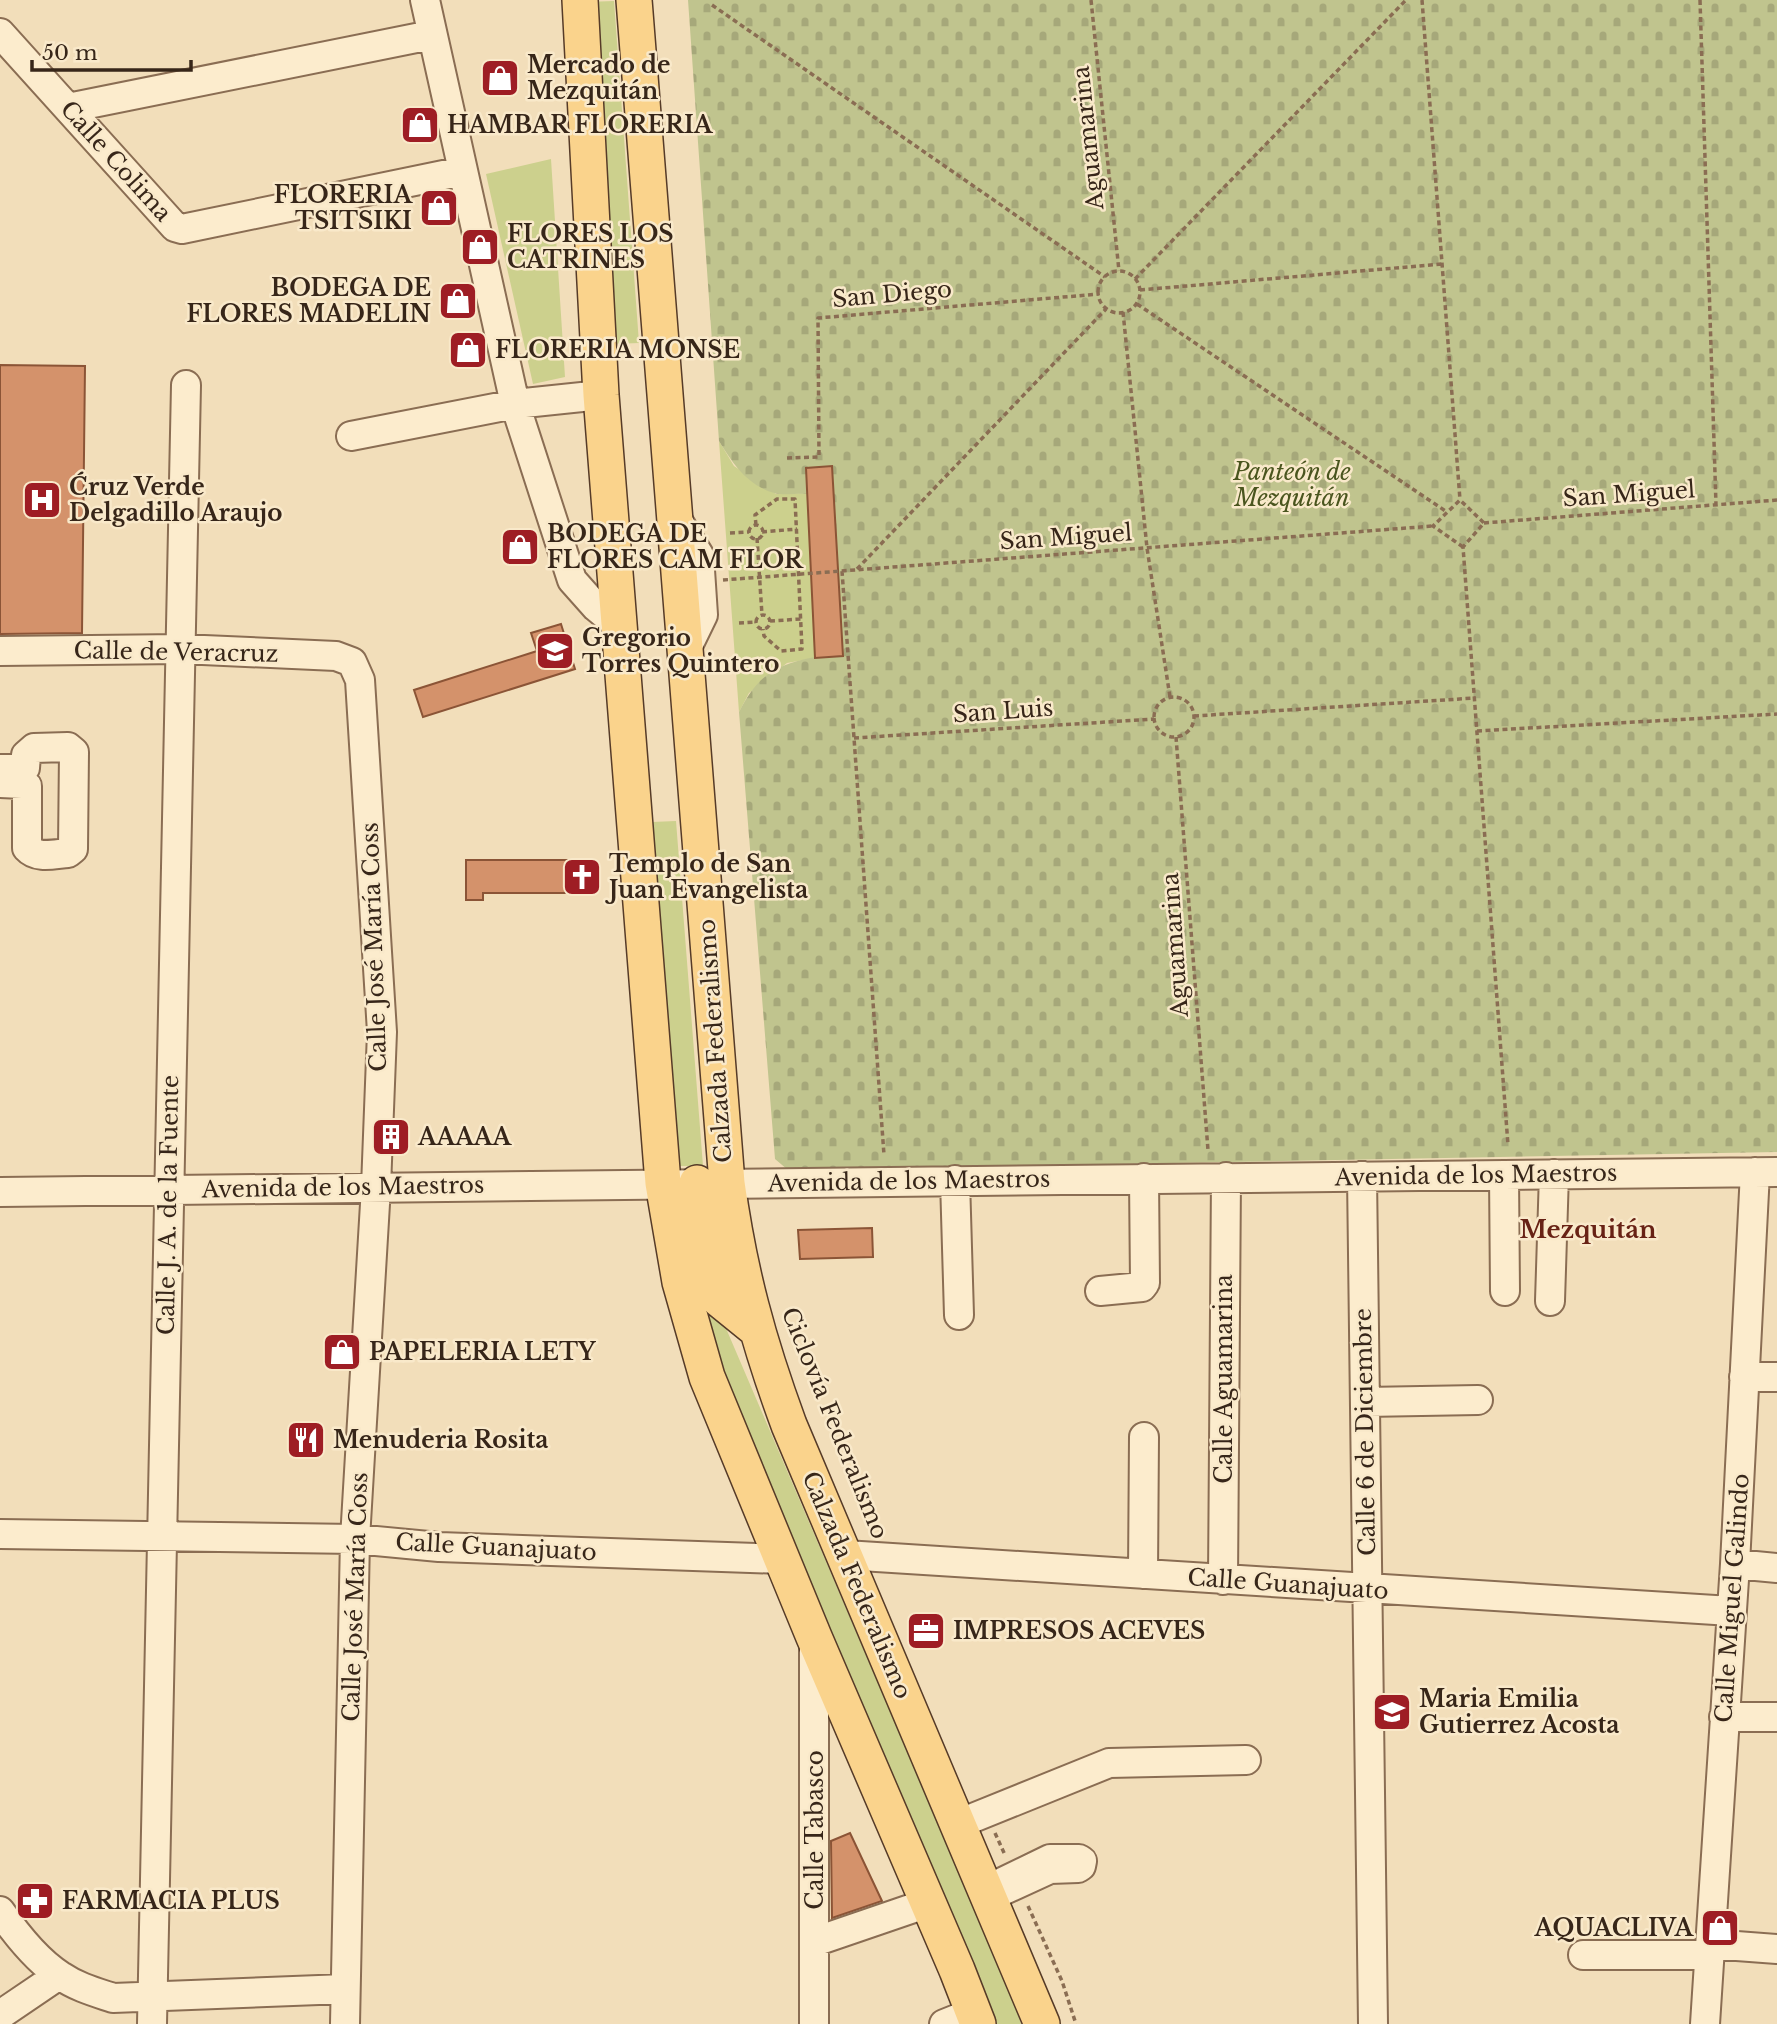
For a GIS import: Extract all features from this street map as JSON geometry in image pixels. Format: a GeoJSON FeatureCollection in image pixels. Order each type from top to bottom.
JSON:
{"type":"FeatureCollection","features":[{"type":"Feature","properties":{"kind":"main road","name":"Calzada Federalismo"},"geometry":{"type":"LineString","coordinates":[[580,0],[601,394],[619,626],[696,1183],[735,1245],[757,1330],[789,1425],[845,1555],[1002,1886],[1042,2024]]}},
{"type":"Feature","properties":{"kind":"main road","name":"Calzada Federalismo"},"geometry":{"type":"LineString","coordinates":[[634,0],[685,652],[696,1183],[680,1282],[707,1377],[928,1903],[965,2020]]}},
{"type":"Feature","properties":{"kind":"street"},"geometry":{"type":"LineString","coordinates":[[425,0],[515,404],[572,580],[596,607],[619,626]]}},
{"type":"Feature","properties":{"kind":"street","name":"Calle Colima"},"geometry":{"type":"LineString","coordinates":[[0,33],[170,223],[181,229],[463,172]]}},
{"type":"Feature","properties":{"kind":"street"},"geometry":{"type":"LineString","coordinates":[[68,108],[431,34]]}},
{"type":"Feature","properties":{"kind":"street","name":"Calle J. A. de la Fuente"},"geometry":{"type":"LineString","coordinates":[[152,2024],[186,385]]}},
{"type":"Feature","properties":{"kind":"street"},"geometry":{"type":"LineString","coordinates":[[351,436],[515,404],[601,394]]}},
{"type":"Feature","properties":{"kind":"street"},"geometry":{"type":"LineString","coordinates":[[675,516],[699,555],[704,615],[685,652]]}},
{"type":"Feature","properties":{"kind":"street","name":"Calle de Veracruz"},"geometry":{"type":"LineString","coordinates":[[0,651],[181,649],[336,656],[352,662]]}},
{"type":"Feature","properties":{"kind":"street","name":"Calle José María Coss"},"geometry":{"type":"LineString","coordinates":[[345,2024],[355,1539],[376,1187],[382,1031],[360,680],[352,662]]}},
{"type":"Feature","properties":{"kind":"street"},"geometry":{"type":"LineString","coordinates":[[0,769],[25,768],[26,755],[34,748],[68,747],[74,752],[73,849],[68,853],[58,854],[36,855],[30,852],[27,848],[27,786],[0,783]]}},
{"type":"Feature","properties":{"kind":"street","name":"Avenida de los Maestros"},"geometry":{"type":"LineString","coordinates":[[0,1192],[1766,1172]]}},
{"type":"Feature","properties":{"kind":"street","name":"Calle Miguel Galindo"},"geometry":{"type":"LineString","coordinates":[[1705,2024],[1745,1377],[1766,1172]]}},
{"type":"Feature","properties":{"kind":"street"},"geometry":{"type":"LineString","coordinates":[[1550,1301],[1554,1174]]}},
{"type":"Feature","properties":{"kind":"street"},"geometry":{"type":"LineString","coordinates":[[1504,1175],[1505,1291]]}},
{"type":"Feature","properties":{"kind":"street","name":"Calle 6 de Diciembre"},"geometry":{"type":"LineString","coordinates":[[1362,1176],[1373,2024]]}},
{"type":"Feature","properties":{"kind":"street","name":"Calle Aguamarina"},"geometry":{"type":"LineString","coordinates":[[1223,1580],[1226,1177]]}},
{"type":"Feature","properties":{"kind":"street"},"geometry":{"type":"LineString","coordinates":[[1100,1291],[1143,1287],[1145,1283],[1144,1178]]}},
{"type":"Feature","properties":{"kind":"street"},"geometry":{"type":"LineString","coordinates":[[955,1180],[959,1315]]}},
{"type":"Feature","properties":{"kind":"street"},"geometry":{"type":"LineString","coordinates":[[1745,1377],[1777,1377]]}},
{"type":"Feature","properties":{"kind":"street"},"geometry":{"type":"LineString","coordinates":[[1365,1402],[1478,1400]]}},
{"type":"Feature","properties":{"kind":"street"},"geometry":{"type":"LineString","coordinates":[[1143,1574],[1144,1437]]}},
{"type":"Feature","properties":{"kind":"street","name":"Calle Guanajuato"},"geometry":{"type":"LineString","coordinates":[[0,1534],[355,1539],[439,1547],[782,1559]]}},
{"type":"Feature","properties":{"kind":"street","name":"Calle Guanajuato"},"geometry":{"type":"LineString","coordinates":[[845,1555],[1731,1611]]}},
{"type":"Feature","properties":{"kind":"street"},"geometry":{"type":"LineString","coordinates":[[1735,1564],[1777,1568]]}},
{"type":"Feature","properties":{"kind":"street","name":"Calle Tabasco"},"geometry":{"type":"LineString","coordinates":[[814,1637],[814,2024]]}},
{"type":"Feature","properties":{"kind":"street"},"geometry":{"type":"LineString","coordinates":[[1724,1717],[1777,1717]]}},
{"type":"Feature","properties":{"kind":"street"},"geometry":{"type":"LineString","coordinates":[[972,1818],[1109,1763],[1246,1760]]}},
{"type":"Feature","properties":{"kind":"street"},"geometry":{"type":"LineString","coordinates":[[814,1942],[928,1903]]}},
{"type":"Feature","properties":{"kind":"street"},"geometry":{"type":"LineString","coordinates":[[0,1911],[17,1935],[59,1975],[82,1988],[113,1998],[345,1989]]}},
{"type":"Feature","properties":{"kind":"street"},"geometry":{"type":"LineString","coordinates":[[1583,1955],[1777,1949]]}},
{"type":"Feature","properties":{"kind":"street"},"geometry":{"type":"LineString","coordinates":[[0,2015],[59,1975]]}},
{"type":"Feature","properties":{"kind":"path","name":"Aguamarina"},"geometry":{"type":"LineString","coordinates":[[1091,0],[1119,271]]}},
{"type":"Feature","properties":{"kind":"path"},"geometry":{"type":"LineString","coordinates":[[1135,279],[1406,0]]}},
{"type":"Feature","properties":{"kind":"path"},"geometry":{"type":"LineString","coordinates":[[1422,0],[1460,500],[1484,523],[1463,547],[1508,1145]]}},
{"type":"Feature","properties":{"kind":"path"},"geometry":{"type":"LineString","coordinates":[[1700,0],[1716,505]]}},
{"type":"Feature","properties":{"kind":"path"},"geometry":{"type":"LineString","coordinates":[[712,5],[1105,277]]}},
{"type":"Feature","properties":{"kind":"path"},"geometry":{"type":"LineString","coordinates":[[1140,290],[1443,264]]}},
{"type":"Feature","properties":{"kind":"path"},"geometry":{"type":"LineString","coordinates":[[1119,271],[1130,274],[1140,290],[1137,304],[1123,312],[1106,309],[1098,294],[1100,283],[1105,277],[1119,271]]}},
{"type":"Feature","properties":{"kind":"path","name":"San Diego"},"geometry":{"type":"LineString","coordinates":[[787,458],[819,457],[818,318],[1098,294]]}},
{"type":"Feature","properties":{"kind":"path"},"geometry":{"type":"LineString","coordinates":[[1137,304],[1447,512]]}},
{"type":"Feature","properties":{"kind":"path"},"geometry":{"type":"LineString","coordinates":[[856,570],[1106,309]]}},
{"type":"Feature","properties":{"kind":"path"},"geometry":{"type":"LineString","coordinates":[[1123,312],[1147,548],[1170,697]]}},
{"type":"Feature","properties":{"kind":"path"},"geometry":{"type":"LineString","coordinates":[[756,525],[755,515],[777,499],[796,499],[802,649],[781,651],[764,636],[763,629]]}},
{"type":"Feature","properties":{"kind":"path"},"geometry":{"type":"LineString","coordinates":[[1460,500],[1433,526],[1463,547]]}},
{"type":"Feature","properties":{"kind":"path","name":"San Miguel"},"geometry":{"type":"LineString","coordinates":[[1484,523],[1777,500]]}},
{"type":"Feature","properties":{"kind":"path"},"geometry":{"type":"LineString","coordinates":[[756,525],[762,531]]}},
{"type":"Feature","properties":{"kind":"path"},"geometry":{"type":"LineString","coordinates":[[749,532],[756,525]]}},
{"type":"Feature","properties":{"kind":"path","name":"San Miguel"},"geometry":{"type":"LineString","coordinates":[[701,582],[1433,526]]}},
{"type":"Feature","properties":{"kind":"path"},"geometry":{"type":"LineString","coordinates":[[762,531],[797,529]]}},
{"type":"Feature","properties":{"kind":"path"},"geometry":{"type":"LineString","coordinates":[[739,623],[756,622],[762,615],[757,538],[762,531]]}},
{"type":"Feature","properties":{"kind":"path"},"geometry":{"type":"LineString","coordinates":[[730,533],[749,532]]}},
{"type":"Feature","properties":{"kind":"path"},"geometry":{"type":"LineString","coordinates":[[749,532],[752,538],[757,538]]}},
{"type":"Feature","properties":{"kind":"path"},"geometry":{"type":"LineString","coordinates":[[842,571],[884,1155]]}},
{"type":"Feature","properties":{"kind":"path"},"geometry":{"type":"LineString","coordinates":[[762,615],[770,621]]}},
{"type":"Feature","properties":{"kind":"path"},"geometry":{"type":"LineString","coordinates":[[770,621],[801,619]]}},
{"type":"Feature","properties":{"kind":"path"},"geometry":{"type":"LineString","coordinates":[[763,629],[768,627],[770,621]]}},
{"type":"Feature","properties":{"kind":"path"},"geometry":{"type":"LineString","coordinates":[[756,622],[763,629]]}},
{"type":"Feature","properties":{"kind":"path"},"geometry":{"type":"LineString","coordinates":[[1170,697],[1178,697],[1189,703],[1194,716],[1188,732],[1176,737],[1163,734],[1154,719],[1159,703],[1170,697]]}},
{"type":"Feature","properties":{"kind":"path"},"geometry":{"type":"LineString","coordinates":[[1194,716],[1475,698]]}},
{"type":"Feature","properties":{"kind":"path"},"geometry":{"type":"LineString","coordinates":[[1477,731],[1777,714]]}},
{"type":"Feature","properties":{"kind":"path","name":"San Luis"},"geometry":{"type":"LineString","coordinates":[[854,738],[1154,719]]}},
{"type":"Feature","properties":{"kind":"path","name":"Aguamarina"},"geometry":{"type":"LineString","coordinates":[[1176,737],[1208,1150]]}},
{"type":"Feature","properties":{"kind":"path"},"geometry":{"type":"LineString","coordinates":[[972,1818],[1002,1886],[1062,1981],[1076,2024]]}},
{"type":"Feature","properties":{"kind":"green space","name":"Panteón de Mezquitán"},"geometry":{"type":"Polygon","coordinates":[[[688,0],[1777,0],[1777,1152],[788,1170],[775,1159],[739,712],[753,689],[769,674],[778,668],[815,657],[807,494],[778,494],[756,485],[735,465],[719,441],[688,0]]]}},
{"type":"Feature","properties":{"kind":"green space"},"geometry":{"type":"Polygon","coordinates":[[[614,1],[639,343],[613,344],[586,2],[614,1]]]}},
{"type":"Feature","properties":{"kind":"green space"},"geometry":{"type":"Polygon","coordinates":[[[551,159],[565,377],[533,384],[486,174],[551,159]]]}},
{"type":"Feature","properties":{"kind":"green space"},"geometry":{"type":"Polygon","coordinates":[[[719,441],[734,466],[776,494],[807,493],[815,658],[787,663],[749,693],[739,712],[719,441]]]}},
{"type":"Feature","properties":{"kind":"green space"},"geometry":{"type":"Polygon","coordinates":[[[676,821],[703,1166],[680,1166],[652,822],[676,821]]]}},
{"type":"Feature","properties":{"kind":"green space"},"geometry":{"type":"Polygon","coordinates":[[[713,1298],[1013,1998],[1021,2024],[994,2024],[723,1382],[700,1303],[713,1298]]]}},
{"type":"Feature","properties":{"kind":"building","name":"Ćruz Verde Delgadillo Araujo"},"geometry":{"type":"Polygon","coordinates":[[[0,365],[85,366],[82,633],[0,634],[0,365]]]}},
{"type":"Feature","properties":{"kind":"building"},"geometry":{"type":"Polygon","coordinates":[[[832,466],[843,656],[815,658],[806,468],[832,466]]]}},
{"type":"Feature","properties":{"kind":"building"},"geometry":{"type":"Polygon","coordinates":[[[561,624],[575,669],[423,717],[414,690],[537,651],[531,633],[561,624]]]}},
{"type":"Feature","properties":{"kind":"building"},"geometry":{"type":"Polygon","coordinates":[[[466,860],[589,860],[589,893],[483,893],[483,900],[466,900],[466,860]]]}},
{"type":"Feature","properties":{"kind":"building"},"geometry":{"type":"Polygon","coordinates":[[[872,1228],[873,1257],[800,1259],[798,1230],[872,1228]]]}},
{"type":"Feature","properties":{"kind":"building"},"geometry":{"type":"Polygon","coordinates":[[[850,1833],[882,1901],[832,1918],[831,1841],[850,1833]]]}},
{"type":"Feature","properties":{"kind":"place","name":"Mercado de Mezquitán"},"geometry":{"type":"Point","coordinates":[500,78]}},
{"type":"Feature","properties":{"kind":"place","name":"HAMBAR FLORERIA"},"geometry":{"type":"Point","coordinates":[420,125]}},
{"type":"Feature","properties":{"kind":"place","name":"FLORERIA TSITSIKI"},"geometry":{"type":"Point","coordinates":[439,208]}},
{"type":"Feature","properties":{"kind":"place","name":"FLORES LOS CATRINES"},"geometry":{"type":"Point","coordinates":[480,247]}},
{"type":"Feature","properties":{"kind":"place","name":"BODEGA DE FLORES MADELIN"},"geometry":{"type":"Point","coordinates":[458,301]}},
{"type":"Feature","properties":{"kind":"place","name":"FLORERIA MONSE"},"geometry":{"type":"Point","coordinates":[468,350]}},
{"type":"Feature","properties":{"kind":"place","name":"Ćruz Verde Delgadillo Araujo"},"geometry":{"type":"Point","coordinates":[42,500]}},
{"type":"Feature","properties":{"kind":"place","name":"BODEGA DE FLORES CAM FLOR"},"geometry":{"type":"Point","coordinates":[520,547]}},
{"type":"Feature","properties":{"kind":"place","name":"Gregorio Torres Quintero"},"geometry":{"type":"Point","coordinates":[555,651]}},
{"type":"Feature","properties":{"kind":"place","name":"Templo de San Juan Evangelista"},"geometry":{"type":"Point","coordinates":[582,877]}},
{"type":"Feature","properties":{"kind":"place","name":"AAAAA"},"geometry":{"type":"Point","coordinates":[391,1137]}},
{"type":"Feature","properties":{"kind":"place","name":"PAPELERIA LETY"},"geometry":{"type":"Point","coordinates":[342,1352]}},
{"type":"Feature","properties":{"kind":"place","name":"Menuderia Rosita"},"geometry":{"type":"Point","coordinates":[306,1440]}},
{"type":"Feature","properties":{"kind":"place","name":"IMPRESOS ACEVES"},"geometry":{"type":"Point","coordinates":[926,1631]}},
{"type":"Feature","properties":{"kind":"place","name":"Maria Emilia Gutierrez Acosta"},"geometry":{"type":"Point","coordinates":[1392,1712]}},
{"type":"Feature","properties":{"kind":"place","name":"FARMACIA PLUS"},"geometry":{"type":"Point","coordinates":[35,1901]}},
{"type":"Feature","properties":{"kind":"place","name":"AQUACLIVA"},"geometry":{"type":"Point","coordinates":[1720,1928]}},
{"type":"Feature","properties":{"kind":"district","name":"Mezquitán"},"geometry":{"type":"Point","coordinates":[1588,1230]}}]}
